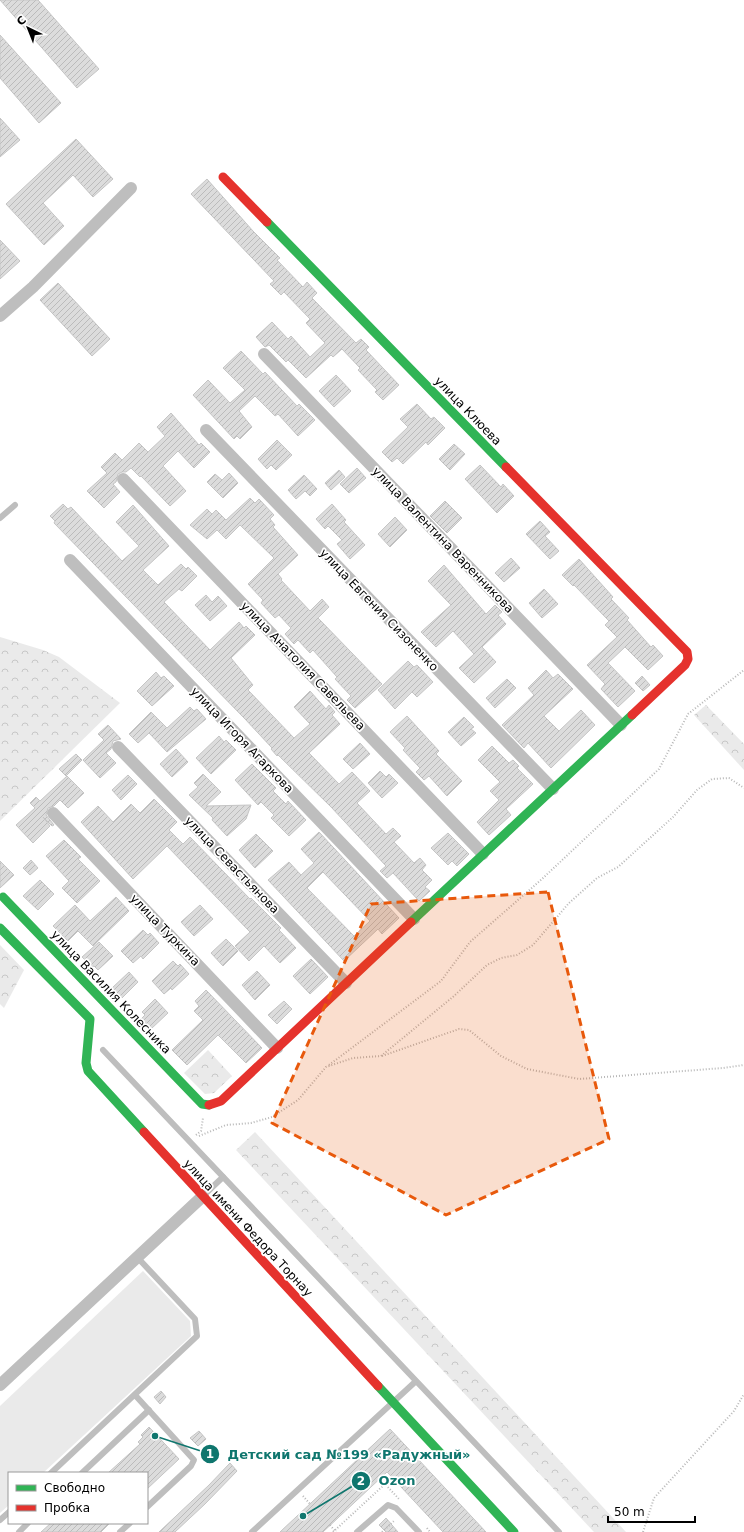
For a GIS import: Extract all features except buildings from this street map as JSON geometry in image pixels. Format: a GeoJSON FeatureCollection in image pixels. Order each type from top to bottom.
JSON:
{"type":"FeatureCollection","features":[{"type":"Feature","properties":{"kind":"street","name":"улица Клюева"},"geometry":{"type":"LineString","coordinates":[[223,177],[687,652],[688,659],[685,665],[621,725]]}},
{"type":"Feature","properties":{"kind":"street"},"geometry":{"type":"LineString","coordinates":[[0,316],[33,287],[131,188]]}},
{"type":"Feature","properties":{"kind":"street","name":"улица Валентина Варенникова"},"geometry":{"type":"LineString","coordinates":[[264,354],[621,725]]}},
{"type":"Feature","properties":{"kind":"street","name":"улица Евгения Сизоненко"},"geometry":{"type":"LineString","coordinates":[[206,430],[553,789]]}},
{"type":"Feature","properties":{"kind":"street","name":"улица Анатолия Савельева"},"geometry":{"type":"LineString","coordinates":[[123,479],[483,854]]}},
{"type":"Feature","properties":{"kind":"street","name":"улица Игоря Агаркова"},"geometry":{"type":"LineString","coordinates":[[70,560],[414,919]]}},
{"type":"Feature","properties":{"kind":"street"},"geometry":{"type":"LineString","coordinates":[[203,1104],[207,1106],[221,1101],[621,725]]}},
{"type":"Feature","properties":{"kind":"street","name":"улица Севастьянова"},"geometry":{"type":"LineString","coordinates":[[118,747],[346,984]]}},
{"type":"Feature","properties":{"kind":"street","name":"улица Туркина"},"geometry":{"type":"LineString","coordinates":[[53,813],[277,1048]]}},
{"type":"Feature","properties":{"kind":"street","name":"улица Василия Колесника"},"geometry":{"type":"LineString","coordinates":[[1,899],[203,1104]]}},
{"type":"Feature","properties":{"kind":"street","name":"улица имени Федора Торнау"},"geometry":{"type":"LineString","coordinates":[[0,928],[90,1019],[86,1063],[88,1071],[514,1532]]}},
{"type":"Feature","properties":{"kind":"street"},"geometry":{"type":"LineString","coordinates":[[0,1385],[203,1196]]}},
{"type":"Feature","properties":{"kind":"lane"},"geometry":{"type":"LineString","coordinates":[[0,518],[15,505]]}},
{"type":"Feature","properties":{"kind":"lane"},"geometry":{"type":"LineString","coordinates":[[103,1050],[415,1382],[559,1532]]}},
{"type":"Feature","properties":{"kind":"lane"},"geometry":{"type":"LineString","coordinates":[[203,1196],[223,1177]]}},
{"type":"Feature","properties":{"kind":"lane"},"geometry":{"type":"LineString","coordinates":[[52,1472],[197,1336],[195,1319],[137,1257]]}},
{"type":"Feature","properties":{"kind":"lane"},"geometry":{"type":"LineString","coordinates":[[252,1532],[415,1382]]}},
{"type":"Feature","properties":{"kind":"lane"},"geometry":{"type":"LineString","coordinates":[[135,1394],[194,1460],[191,1466],[148,1506]]}},
{"type":"Feature","properties":{"kind":"lane"},"geometry":{"type":"LineString","coordinates":[[83,1472],[149,1410]]}},
{"type":"Feature","properties":{"kind":"lane"},"geometry":{"type":"LineString","coordinates":[[357,1532],[388,1505],[393,1506],[419,1532]]}},
{"type":"Feature","properties":{"kind":"lane"},"geometry":{"type":"LineString","coordinates":[[0,1520],[8,1513]]}},
{"type":"Feature","properties":{"kind":"lane"},"geometry":{"type":"LineString","coordinates":[[19,1532],[27,1524]]}},
{"type":"Feature","properties":{"kind":"lane"},"geometry":{"type":"LineString","coordinates":[[120,1532],[129,1524]]}},
{"type":"Feature","properties":{"kind":"path"},"geometry":{"type":"LineString","coordinates":[[199,1136],[226,1125],[251,1123],[272,1117],[298,1100],[326,1067],[441,981],[470,942],[542,879],[659,769],[688,714],[744,670]]}},
{"type":"Feature","properties":{"kind":"path"},"geometry":{"type":"LineString","coordinates":[[381,1056],[454,996],[487,965],[501,958],[517,955],[533,945],[569,903],[597,878],[618,867],[673,817],[697,790],[712,779],[729,778],[744,788]]}},
{"type":"Feature","properties":{"kind":"path"},"geometry":{"type":"LineString","coordinates":[[326,1067],[353,1058],[381,1056],[459,1029],[469,1030],[501,1056],[527,1068],[579,1079],[723,1068],[744,1065]]}},
{"type":"Feature","properties":{"kind":"path"},"geometry":{"type":"LineString","coordinates":[[189,1142],[201,1131],[203,1104]]}},
{"type":"Feature","properties":{"kind":"path"},"geometry":{"type":"LineString","coordinates":[[643,1532],[654,1498],[734,1411],[744,1394]]}},
{"type":"Feature","properties":{"kind":"path"},"geometry":{"type":"LineString","coordinates":[[303,1496],[310,1504]]}},
{"type":"Feature","properties":{"kind":"path"},"geometry":{"type":"LineString","coordinates":[[382,1532],[402,1514]]}},
{"type":"Feature","properties":{"kind":"path"},"geometry":{"type":"LineString","coordinates":[[330,1525],[336,1532]]}},
{"type":"Feature","properties":{"kind":"highlighted area"},"geometry":{"type":"Polygon","coordinates":[[[548,892],[609,1139],[446,1215],[272,1123],[371,904],[548,892]]]}},
{"type":"Feature","properties":{"kind":"green space"},"geometry":{"type":"Polygon","coordinates":[[[0,637],[43,650],[59,657],[120,703],[0,821],[0,637]]]}},
{"type":"Feature","properties":{"kind":"green space"},"geometry":{"type":"Polygon","coordinates":[[[706,705],[744,744],[744,770],[694,715],[706,705]]]}},
{"type":"Feature","properties":{"kind":"green space"},"geometry":{"type":"Polygon","coordinates":[[[0,945],[24,970],[4,1008],[0,1004],[0,945]]]}},
{"type":"Feature","properties":{"kind":"green space"},"geometry":{"type":"Polygon","coordinates":[[[208,1050],[232,1076],[214,1093],[205,1094],[184,1073],[208,1050]]]}},
{"type":"Feature","properties":{"kind":"green space"},"geometry":{"type":"Polygon","coordinates":[[[255,1132],[626,1532],[594,1532],[236,1150],[255,1132]]]}},
{"type":"Feature","properties":{"kind":"green space"},"geometry":{"type":"Polygon","coordinates":[[[143,1271],[190,1321],[191,1336],[44,1472],[8,1472],[8,1506],[0,1513],[0,1406],[143,1271]]]}},
{"type":"Feature","properties":{"kind":"traffic: fast"},"geometry":{"type":"LineString","coordinates":[[267,222],[506,467]]}},
{"type":"Feature","properties":{"kind":"traffic: fast"},"geometry":{"type":"LineString","coordinates":[[411,922],[632,715]]}},
{"type":"Feature","properties":{"kind":"traffic: fast"},"geometry":{"type":"LineString","coordinates":[[3,897],[202,1104],[209,1105]]}},
{"type":"Feature","properties":{"kind":"traffic: fast"},"geometry":{"type":"LineString","coordinates":[[0,928],[90,1019],[86,1063],[88,1071],[144,1132]]}},
{"type":"Feature","properties":{"kind":"traffic: fast"},"geometry":{"type":"LineString","coordinates":[[378,1386],[514,1532]]}},
{"type":"Feature","properties":{"kind":"traffic: jam"},"geometry":{"type":"LineString","coordinates":[[223,177],[267,222]]}},
{"type":"Feature","properties":{"kind":"traffic: jam"},"geometry":{"type":"LineString","coordinates":[[506,467],[687,652],[688,659],[685,665],[632,715]]}},
{"type":"Feature","properties":{"kind":"traffic: jam"},"geometry":{"type":"LineString","coordinates":[[209,1105],[221,1101],[411,922]]}},
{"type":"Feature","properties":{"kind":"traffic: jam"},"geometry":{"type":"LineString","coordinates":[[144,1132],[378,1386]]}},
{"type":"Feature","properties":{"kind":"place","name":"Детский сад №199 «Радужный»"},"geometry":{"type":"Point","coordinates":[155,1436]}},
{"type":"Feature","properties":{"kind":"place","name":"Ozon"},"geometry":{"type":"Point","coordinates":[303,1516]}}]}
